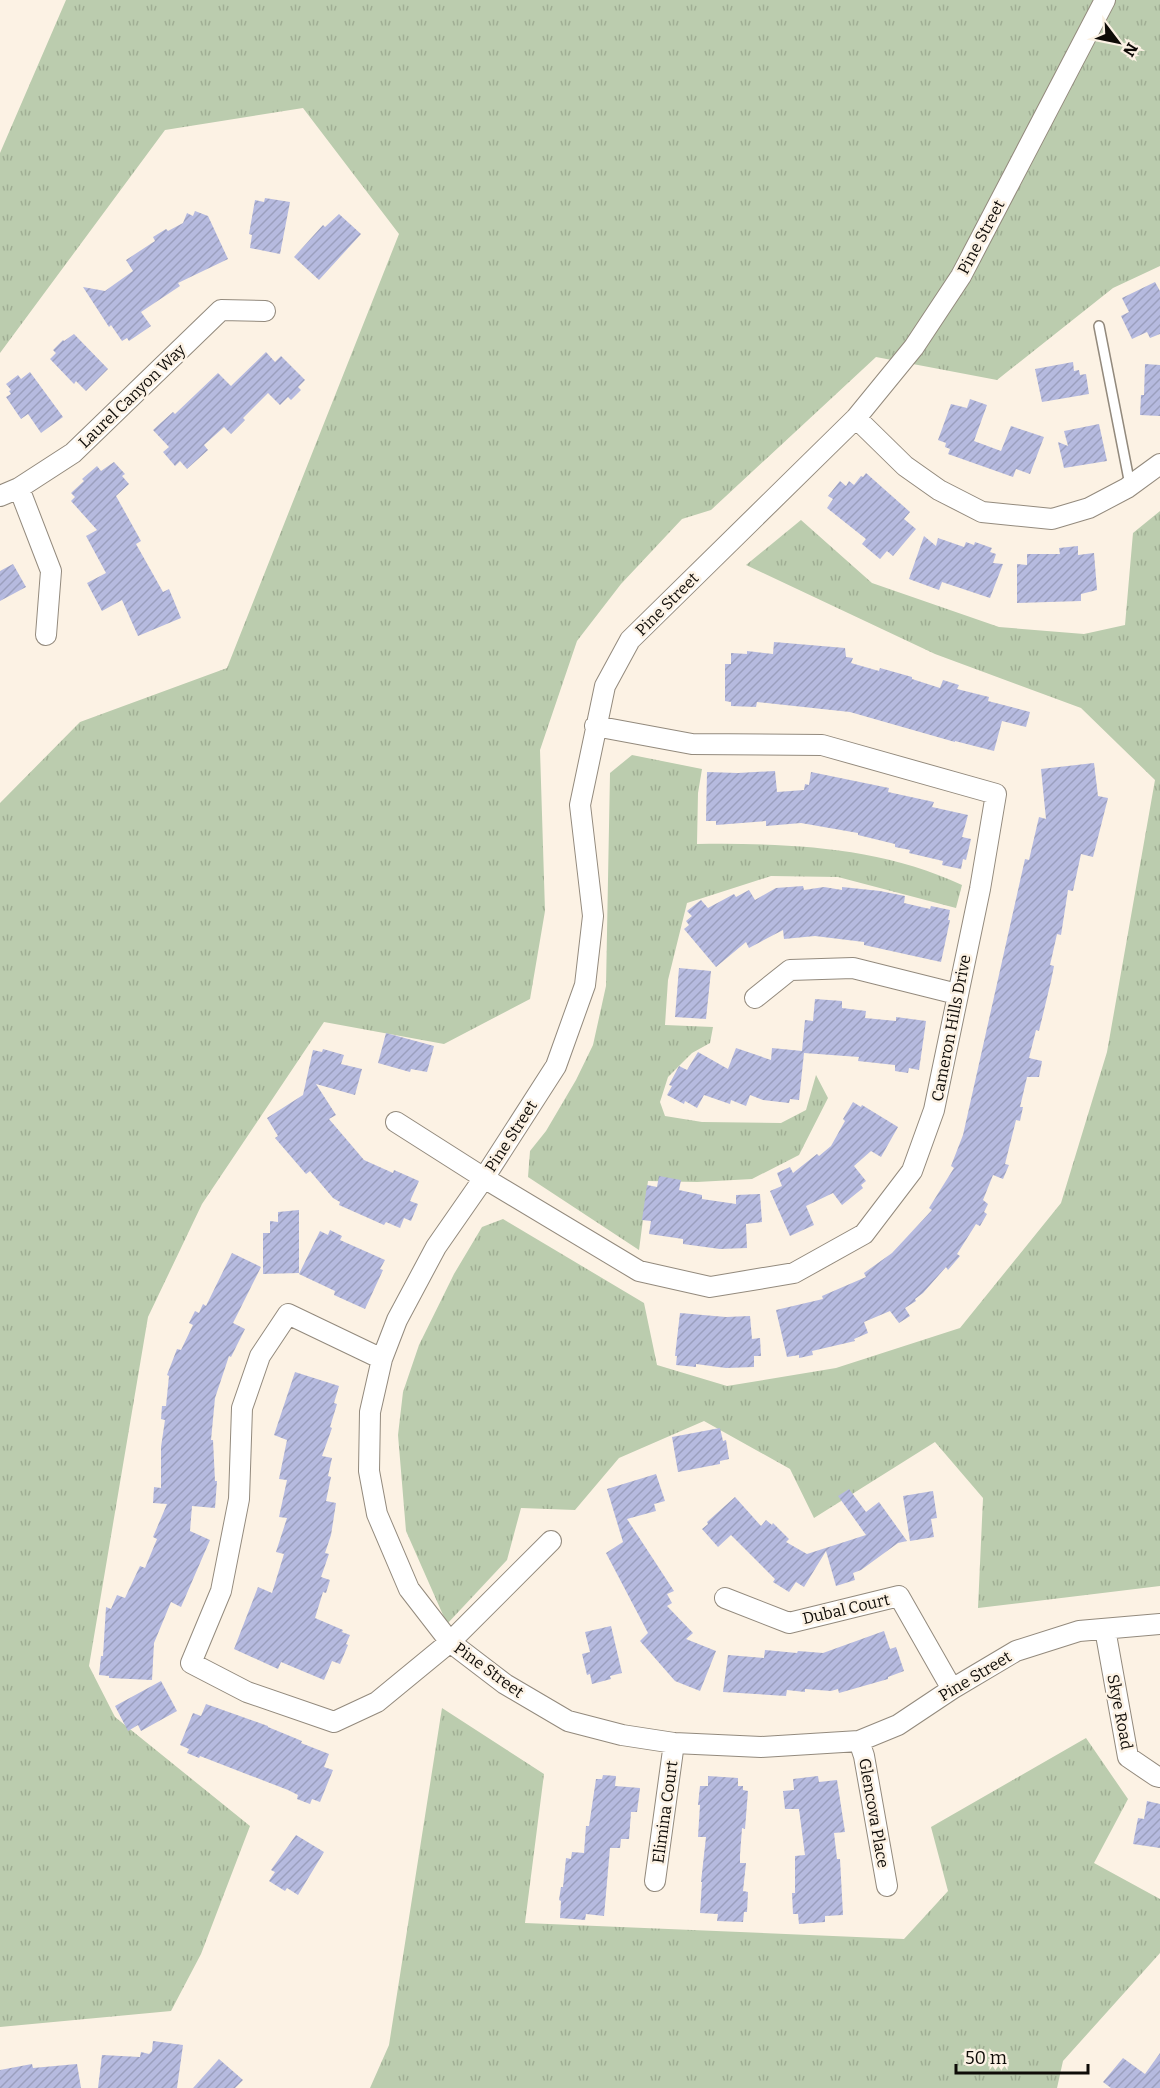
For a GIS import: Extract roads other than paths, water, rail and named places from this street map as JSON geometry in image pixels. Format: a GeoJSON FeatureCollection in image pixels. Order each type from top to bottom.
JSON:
{"type":"FeatureCollection","features":[{"type":"Feature","properties":{"kind":"street","name":"Pine Street"},"geometry":{"type":"LineString","coordinates":[[1105,0],[961,276],[914,347],[856,418],[630,640],[605,686],[580,805],[593,916],[585,985],[556,1066],[484,1178],[436,1247],[396,1320],[382,1359],[370,1412],[369,1471],[377,1514],[409,1589],[450,1642],[505,1684],[567,1721],[622,1735],[674,1743],[761,1747],[859,1741],[898,1725],[952,1689],[1016,1651],[1079,1631],[1160,1624]]}},
{"type":"Feature","properties":{"kind":"street","name":"Laurel Canyon Way"},"geometry":{"type":"LineString","coordinates":[[0,496],[19,488],[73,453],[221,310],[265,311]]}},
{"type":"Feature","properties":{"kind":"street"},"geometry":{"type":"LineString","coordinates":[[856,418],[905,466],[939,490],[982,512],[1052,519],[1089,508],[1130,485],[1160,464]]}},
{"type":"Feature","properties":{"kind":"street"},"geometry":{"type":"LineString","coordinates":[[19,488],[51,571],[46,635]]}},
{"type":"Feature","properties":{"kind":"street","name":"Cameron Hills Drive"},"geometry":{"type":"LineString","coordinates":[[396,1122],[639,1271],[710,1287],[794,1273],[864,1234],[912,1171],[934,1110],[980,888],[996,794],[822,745],[692,744],[595,726]]}},
{"type":"Feature","properties":{"kind":"street"},"geometry":{"type":"LineString","coordinates":[[755,998],[790,970],[853,968],[957,994]]}},
{"type":"Feature","properties":{"kind":"street"},"geometry":{"type":"LineString","coordinates":[[382,1359],[288,1314],[260,1356],[242,1408],[239,1498],[221,1591],[191,1663],[247,1692],[334,1722],[377,1702],[450,1642],[551,1541]]}},
{"type":"Feature","properties":{"kind":"street","name":"Dubal Court"},"geometry":{"type":"LineString","coordinates":[[725,1598],[789,1623],[900,1596],[952,1689]]}},
{"type":"Feature","properties":{"kind":"street","name":"Skye Road"},"geometry":{"type":"LineString","coordinates":[[1105,1629],[1128,1757],[1160,1777]]}},
{"type":"Feature","properties":{"kind":"street","name":"Glencova Place"},"geometry":{"type":"LineString","coordinates":[[859,1741],[864,1756],[887,1886]]}},
{"type":"Feature","properties":{"kind":"street","name":"Elimina Court"},"geometry":{"type":"LineString","coordinates":[[656,1881],[674,1743]]}},
{"type":"Feature","properties":{"kind":"lane"},"geometry":{"type":"LineString","coordinates":[[1099,326],[1130,485]]}}]}
